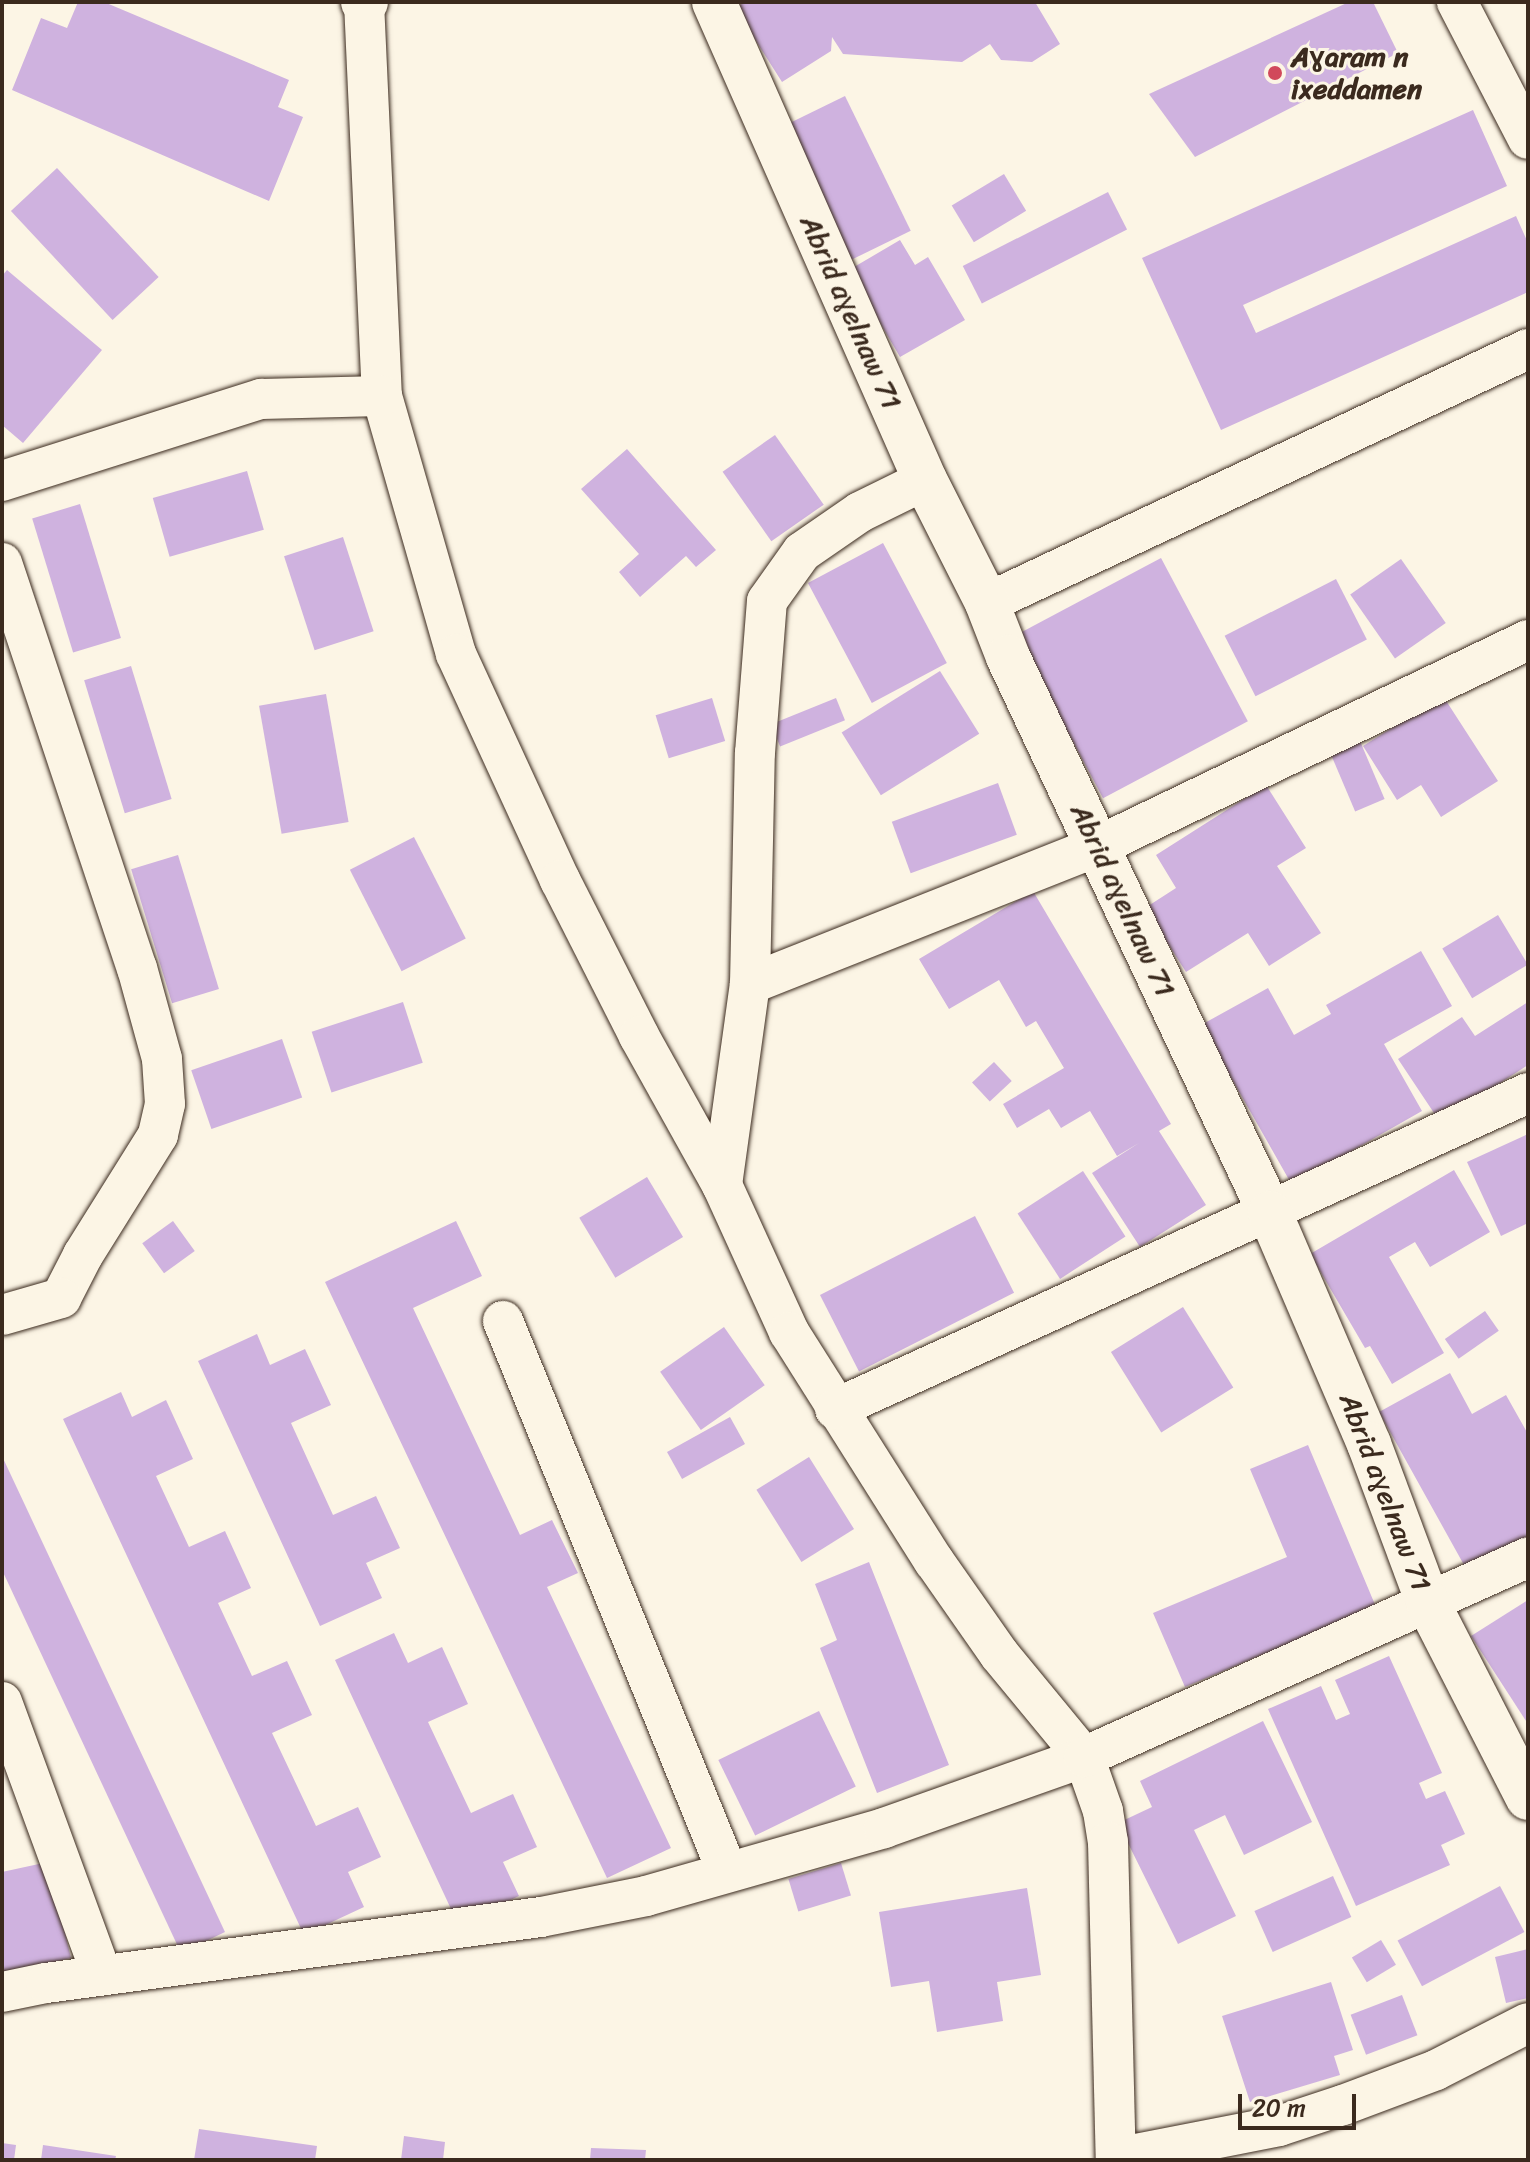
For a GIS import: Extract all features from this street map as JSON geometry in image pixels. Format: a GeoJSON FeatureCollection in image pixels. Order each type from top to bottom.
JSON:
{"type":"FeatureCollection","features":[{"type":"Feature","properties":{"kind":"main road","name":"Abrid aɣelnaw 71"},"geometry":{"type":"LineString","coordinates":[[714,2],[925,480],[987,603],[1270,1213],[1369,1444],[1428,1603],[1528,1798]]}},
{"type":"Feature","properties":{"kind":"street"},"geometry":{"type":"LineString","coordinates":[[364,2],[382,396],[456,654],[560,880],[639,1036],[722,1185],[789,1332],[835,1409],[999,1654],[1084,1757],[1103,1811],[1108,1842],[1116,2159],[1279,2126],[1343,2105],[1436,2070],[1528,2023]]}},
{"type":"Feature","properties":{"kind":"street"},"geometry":{"type":"LineString","coordinates":[[1457,2],[1528,139]]}},
{"type":"Feature","properties":{"kind":"street"},"geometry":{"type":"LineString","coordinates":[[987,603],[1528,349]]}},
{"type":"Feature","properties":{"kind":"street"},"geometry":{"type":"LineString","coordinates":[[2,481],[261,399],[382,396]]}},
{"type":"Feature","properties":{"kind":"street"},"geometry":{"type":"LineString","coordinates":[[722,1185],[750,984],[755,753],[767,601],[802,552],[860,512],[925,480]]}},
{"type":"Feature","properties":{"kind":"street"},"geometry":{"type":"LineString","coordinates":[[2,563],[137,968],[162,1059],[165,1104],[158,1135],[83,1255],[61,1298],[2,1315]]}},
{"type":"Feature","properties":{"kind":"street"},"geometry":{"type":"LineString","coordinates":[[750,984],[1098,846],[1528,640]]}},
{"type":"Feature","properties":{"kind":"street"},"geometry":{"type":"LineString","coordinates":[[835,1409],[1528,1093]]}},
{"type":"Feature","properties":{"kind":"street"},"geometry":{"type":"LineString","coordinates":[[503,1321],[727,1871]]}},
{"type":"Feature","properties":{"kind":"street"},"geometry":{"type":"LineString","coordinates":[[2,1992],[102,1975],[541,1917],[646,1896],[884,1828],[1084,1757],[1528,1557]]}},
{"type":"Feature","properties":{"kind":"street"},"geometry":{"type":"LineString","coordinates":[[2,1702],[102,1975]]}},
{"type":"Feature","properties":{"kind":"building"},"geometry":{"type":"Polygon","coordinates":[[[78,2],[104,2],[289,80],[278,107],[303,117],[269,201],[12,90],[41,18],[67,28],[78,2]]]}},
{"type":"Feature","properties":{"kind":"building"},"geometry":{"type":"Polygon","coordinates":[[[745,2],[1035,2],[1060,44],[1032,62],[1001,60],[990,44],[962,62],[843,54],[832,37],[831,51],[782,82],[735,8],[745,2]]]}},
{"type":"Feature","properties":{"kind":"building","name":"Aɣaram n ixeddamen"},"geometry":{"type":"Polygon","coordinates":[[[1349,2],[1373,2],[1398,53],[1195,157],[1149,94],[1349,2]]]}},
{"type":"Feature","properties":{"kind":"building"},"geometry":{"type":"Polygon","coordinates":[[[845,96],[911,231],[851,260],[786,125],[845,96]]]}},
{"type":"Feature","properties":{"kind":"building"},"geometry":{"type":"Polygon","coordinates":[[[1473,110],[1507,186],[1243,305],[1256,333],[1516,216],[1528,243],[1528,292],[1221,430],[1142,258],[1473,110]]]}},
{"type":"Feature","properties":{"kind":"building"},"geometry":{"type":"Polygon","coordinates":[[[57,168],[159,277],[113,320],[11,211],[57,168]]]}},
{"type":"Feature","properties":{"kind":"building"},"geometry":{"type":"Polygon","coordinates":[[[1004,174],[1026,211],[974,242],[952,205],[1004,174]]]}},
{"type":"Feature","properties":{"kind":"building"},"geometry":{"type":"Polygon","coordinates":[[[1108,192],[1127,229],[982,303],[963,266],[1108,192]]]}},
{"type":"Feature","properties":{"kind":"building"},"geometry":{"type":"Polygon","coordinates":[[[900,240],[915,265],[928,257],[965,320],[900,357],[849,270],[900,240]]]}},
{"type":"Feature","properties":{"kind":"building"},"geometry":{"type":"Polygon","coordinates":[[[7,270],[102,350],[23,443],[2,425],[2,276],[7,270]]]}},
{"type":"Feature","properties":{"kind":"building"},"geometry":{"type":"Polygon","coordinates":[[[775,435],[824,505],[771,541],[723,472],[775,435]]]}},
{"type":"Feature","properties":{"kind":"building"},"geometry":{"type":"Polygon","coordinates":[[[627,449],[716,550],[696,567],[686,556],[640,597],[619,572],[639,554],[581,489],[627,449]]]}},
{"type":"Feature","properties":{"kind":"building"},"geometry":{"type":"Polygon","coordinates":[[[247,471],[264,530],[170,557],[153,498],[247,471]]]}},
{"type":"Feature","properties":{"kind":"building"},"geometry":{"type":"Polygon","coordinates":[[[80,504],[121,638],[73,653],[32,519],[80,504]]]}},
{"type":"Feature","properties":{"kind":"building"},"geometry":{"type":"Polygon","coordinates":[[[343,537],[374,631],[315,650],[284,556],[343,537]]]}},
{"type":"Feature","properties":{"kind":"building"},"geometry":{"type":"Polygon","coordinates":[[[883,543],[947,663],[872,703],[808,583],[883,543]]]}},
{"type":"Feature","properties":{"kind":"building"},"geometry":{"type":"Polygon","coordinates":[[[1161,558],[1248,721],[1103,798],[1016,635],[1161,558]]]}},
{"type":"Feature","properties":{"kind":"building"},"geometry":{"type":"Polygon","coordinates":[[[1401,559],[1446,623],[1395,658],[1350,595],[1401,559]]]}},
{"type":"Feature","properties":{"kind":"building"},"geometry":{"type":"Polygon","coordinates":[[[1336,579],[1367,640],[1255,696],[1225,636],[1336,579]]]}},
{"type":"Feature","properties":{"kind":"building"},"geometry":{"type":"Polygon","coordinates":[[[131,666],[172,799],[125,813],[84,680],[131,666]]]}},
{"type":"Feature","properties":{"kind":"building"},"geometry":{"type":"Polygon","coordinates":[[[940,671],[979,734],[881,795],[842,732],[940,671]]]}},
{"type":"Feature","properties":{"kind":"building"},"geometry":{"type":"Polygon","coordinates":[[[326,694],[349,822],[282,834],[259,706],[326,694]]]}},
{"type":"Feature","properties":{"kind":"building"},"geometry":{"type":"Polygon","coordinates":[[[1443,696],[1498,781],[1441,817],[1421,785],[1397,800],[1363,746],[1443,696]]]}},
{"type":"Feature","properties":{"kind":"building"},"geometry":{"type":"Polygon","coordinates":[[[712,698],[725,741],[669,758],[656,715],[712,698]]]}},
{"type":"Feature","properties":{"kind":"building"},"geometry":{"type":"Polygon","coordinates":[[[836,698],[845,720],[780,746],[771,724],[836,698]]]}},
{"type":"Feature","properties":{"kind":"building"},"geometry":{"type":"Polygon","coordinates":[[[1360,741],[1385,799],[1355,811],[1331,754],[1360,741]]]}},
{"type":"Feature","properties":{"kind":"building"},"geometry":{"type":"Polygon","coordinates":[[[998,783],[1017,835],[911,873],[892,822],[998,783]]]}},
{"type":"Feature","properties":{"kind":"building"},"geometry":{"type":"Polygon","coordinates":[[[1266,785],[1306,848],[1277,866],[1321,933],[1269,966],[1248,933],[1186,972],[1145,908],[1176,888],[1156,855],[1266,785]]]}},
{"type":"Feature","properties":{"kind":"building"},"geometry":{"type":"Polygon","coordinates":[[[414,837],[466,939],[402,971],[350,870],[414,837]]]}},
{"type":"Feature","properties":{"kind":"building"},"geometry":{"type":"Polygon","coordinates":[[[178,855],[219,989],[172,1003],[131,869],[178,855]]]}},
{"type":"Feature","properties":{"kind":"building"},"geometry":{"type":"Polygon","coordinates":[[[1033,891],[1171,1124],[1159,1131],[1206,1205],[1140,1247],[1092,1173],[1139,1143],[1117,1156],[1090,1111],[1061,1128],[1049,1109],[1017,1128],[1003,1104],[1064,1068],[1036,1021],[1026,1027],[999,980],[949,1009],[919,959],[1033,891]]]}},
{"type":"Feature","properties":{"kind":"building"},"geometry":{"type":"Polygon","coordinates":[[[1498,915],[1528,965],[1472,998],[1442,948],[1498,915]]]}},
{"type":"Feature","properties":{"kind":"building"},"geometry":{"type":"Polygon","coordinates":[[[1421,951],[1452,1006],[1384,1044],[1422,1111],[1292,1185],[1201,1025],[1268,988],[1294,1035],[1331,1014],[1326,1005],[1421,951]]]}},
{"type":"Feature","properties":{"kind":"building"},"geometry":{"type":"Polygon","coordinates":[[[403,1002],[423,1063],[331,1093],[312,1032],[403,1002]]]}},
{"type":"Feature","properties":{"kind":"building"},"geometry":{"type":"Polygon","coordinates":[[[1528,1002],[1528,1065],[1440,1122],[1398,1059],[1462,1017],[1475,1036],[1528,1002]]]}},
{"type":"Feature","properties":{"kind":"building"},"geometry":{"type":"Polygon","coordinates":[[[282,1039],[302,1098],[211,1129],[191,1070],[282,1039]]]}},
{"type":"Feature","properties":{"kind":"building"},"geometry":{"type":"Polygon","coordinates":[[[994,1062],[1012,1081],[990,1101],[972,1082],[994,1062]]]}},
{"type":"Feature","properties":{"kind":"building"},"geometry":{"type":"Polygon","coordinates":[[[1528,1134],[1528,1223],[1501,1236],[1467,1162],[1528,1134]]]}},
{"type":"Feature","properties":{"kind":"building"},"geometry":{"type":"Polygon","coordinates":[[[1454,1170],[1490,1232],[1430,1267],[1415,1242],[1389,1257],[1444,1353],[1392,1384],[1370,1346],[1365,1348],[1310,1254],[1454,1170]]]}},
{"type":"Feature","properties":{"kind":"building"},"geometry":{"type":"Polygon","coordinates":[[[1083,1171],[1125,1236],[1060,1279],[1018,1213],[1083,1171]]]}},
{"type":"Feature","properties":{"kind":"building"},"geometry":{"type":"Polygon","coordinates":[[[647,1177],[683,1237],[615,1278],[579,1218],[647,1177]]]}},
{"type":"Feature","properties":{"kind":"building"},"geometry":{"type":"Polygon","coordinates":[[[975,1216],[1014,1293],[859,1372],[820,1295],[975,1216]]]}},
{"type":"Feature","properties":{"kind":"building"},"geometry":{"type":"Polygon","coordinates":[[[173,1221],[195,1251],[164,1273],[142,1243],[173,1221]]]}},
{"type":"Feature","properties":{"kind":"building"},"geometry":{"type":"Polygon","coordinates":[[[456,1221],[482,1276],[413,1308],[520,1535],[552,1520],[578,1573],[547,1587],[671,1848],[607,1878],[325,1282],[456,1221]]]}},
{"type":"Feature","properties":{"kind":"building"},"geometry":{"type":"Polygon","coordinates":[[[1183,1307],[1233,1388],[1161,1433],[1111,1352],[1183,1307]]]}},
{"type":"Feature","properties":{"kind":"building"},"geometry":{"type":"Polygon","coordinates":[[[1485,1311],[1499,1331],[1459,1359],[1445,1339],[1485,1311]]]}},
{"type":"Feature","properties":{"kind":"building"},"geometry":{"type":"Polygon","coordinates":[[[724,1327],[765,1385],[701,1430],[660,1372],[724,1327]]]}},
{"type":"Feature","properties":{"kind":"building"},"geometry":{"type":"Polygon","coordinates":[[[257,1334],[270,1365],[305,1349],[331,1405],[291,1423],[333,1515],[376,1496],[400,1548],[366,1563],[382,1598],[320,1626],[198,1361],[257,1334]]]}},
{"type":"Feature","properties":{"kind":"building"},"geometry":{"type":"Polygon","coordinates":[[[1450,1373],[1472,1414],[1506,1395],[1528,1434],[1528,1541],[1469,1574],[1379,1412],[1450,1373]]]}},
{"type":"Feature","properties":{"kind":"building"},"geometry":{"type":"Polygon","coordinates":[[[121,1392],[132,1417],[166,1400],[193,1459],[156,1476],[189,1547],[225,1531],[251,1588],[218,1603],[252,1676],[287,1661],[312,1715],[272,1733],[316,1826],[358,1807],[381,1857],[348,1872],[364,1907],[304,1935],[63,1419],[121,1392]]]}},
{"type":"Feature","properties":{"kind":"building"},"geometry":{"type":"Polygon","coordinates":[[[730,1417],[745,1444],[682,1479],[667,1452],[730,1417]]]}},
{"type":"Feature","properties":{"kind":"building"},"geometry":{"type":"Polygon","coordinates":[[[1308,1445],[1376,1607],[1185,1687],[1153,1613],[1287,1557],[1250,1469],[1308,1445]]]}},
{"type":"Feature","properties":{"kind":"building"},"geometry":{"type":"Polygon","coordinates":[[[2,1456],[225,1932],[181,1953],[2,1570],[2,1456]]]}},
{"type":"Feature","properties":{"kind":"building"},"geometry":{"type":"Polygon","coordinates":[[[809,1457],[854,1529],[801,1562],[756,1490],[809,1457]]]}},
{"type":"Feature","properties":{"kind":"building"},"geometry":{"type":"Polygon","coordinates":[[[869,1562],[949,1765],[877,1793],[820,1648],[837,1640],[815,1584],[869,1562]]]}},
{"type":"Feature","properties":{"kind":"building"},"geometry":{"type":"Polygon","coordinates":[[[1528,1600],[1528,1724],[1471,1636],[1528,1600]]]}},
{"type":"Feature","properties":{"kind":"building"},"geometry":{"type":"Polygon","coordinates":[[[394,1633],[408,1663],[442,1647],[468,1704],[428,1722],[471,1813],[513,1794],[537,1847],[503,1862],[519,1896],[458,1924],[335,1660],[394,1633]]]}},
{"type":"Feature","properties":{"kind":"building"},"geometry":{"type":"Polygon","coordinates":[[[1389,1656],[1442,1773],[1419,1783],[1426,1799],[1445,1791],[1465,1834],[1441,1845],[1450,1865],[1356,1906],[1268,1709],[1321,1686],[1336,1720],[1350,1714],[1335,1680],[1389,1656]]]}},
{"type":"Feature","properties":{"kind":"building"},"geometry":{"type":"Polygon","coordinates":[[[819,1711],[856,1786],[755,1836],[718,1760],[819,1711]]]}},
{"type":"Feature","properties":{"kind":"building"},"geometry":{"type":"Polygon","coordinates":[[[1263,1721],[1312,1822],[1244,1855],[1225,1815],[1194,1830],[1236,1916],[1178,1944],[1118,1823],[1152,1807],[1140,1781],[1263,1721]]]}},
{"type":"Feature","properties":{"kind":"building"},"geometry":{"type":"Polygon","coordinates":[[[48,1862],[71,1958],[4,1974],[2,1872],[48,1862]]]}},
{"type":"Feature","properties":{"kind":"building"},"geometry":{"type":"Polygon","coordinates":[[[841,1863],[851,1896],[798,1912],[788,1879],[841,1863]]]}},
{"type":"Feature","properties":{"kind":"building"},"geometry":{"type":"Polygon","coordinates":[[[1333,1876],[1351,1917],[1273,1952],[1254,1911],[1333,1876]]]}},
{"type":"Feature","properties":{"kind":"building"},"geometry":{"type":"Polygon","coordinates":[[[1500,1886],[1524,1932],[1422,1986],[1398,1940],[1500,1886]]]}},
{"type":"Feature","properties":{"kind":"building"},"geometry":{"type":"Polygon","coordinates":[[[1027,1888],[1041,1975],[997,1982],[1003,2021],[937,2032],[929,1981],[891,1987],[879,1912],[1027,1888]]]}},
{"type":"Feature","properties":{"kind":"building"},"geometry":{"type":"Polygon","coordinates":[[[1381,1940],[1396,1965],[1367,1982],[1352,1958],[1381,1940]]]}},
{"type":"Feature","properties":{"kind":"building"},"geometry":{"type":"Polygon","coordinates":[[[1528,1949],[1528,1998],[1506,2003],[1495,1957],[1528,1949]]]}},
{"type":"Feature","properties":{"kind":"building"},"geometry":{"type":"Polygon","coordinates":[[[1331,1982],[1353,2050],[1334,2056],[1340,2075],[1250,2102],[1222,2016],[1331,1982]]]}},
{"type":"Feature","properties":{"kind":"building"},"geometry":{"type":"Polygon","coordinates":[[[1402,1995],[1417,2035],[1366,2055],[1351,2015],[1402,1995]]]}},
{"type":"Feature","properties":{"kind":"building"},"geometry":{"type":"Polygon","coordinates":[[[199,2129],[317,2146],[315,2160],[194,2160],[199,2129]]]}},
{"type":"Feature","properties":{"kind":"building"},"geometry":{"type":"Polygon","coordinates":[[[404,2136],[445,2142],[443,2160],[401,2160],[404,2136]]]}},
{"type":"Feature","properties":{"kind":"building"},"geometry":{"type":"Polygon","coordinates":[[[2,2143],[16,2145],[14,2160],[2,2160],[2,2143]]]}},
{"type":"Feature","properties":{"kind":"building"},"geometry":{"type":"Polygon","coordinates":[[[43,2145],[116,2156],[115,2160],[41,2160],[43,2145]]]}},
{"type":"Feature","properties":{"kind":"building"},"geometry":{"type":"Polygon","coordinates":[[[591,2148],[646,2150],[645,2160],[590,2160],[591,2148]]]}},
{"type":"Feature","properties":{"kind":"place","name":"Aɣaram n ixeddamen"},"geometry":{"type":"Point","coordinates":[1275,73]}}]}
